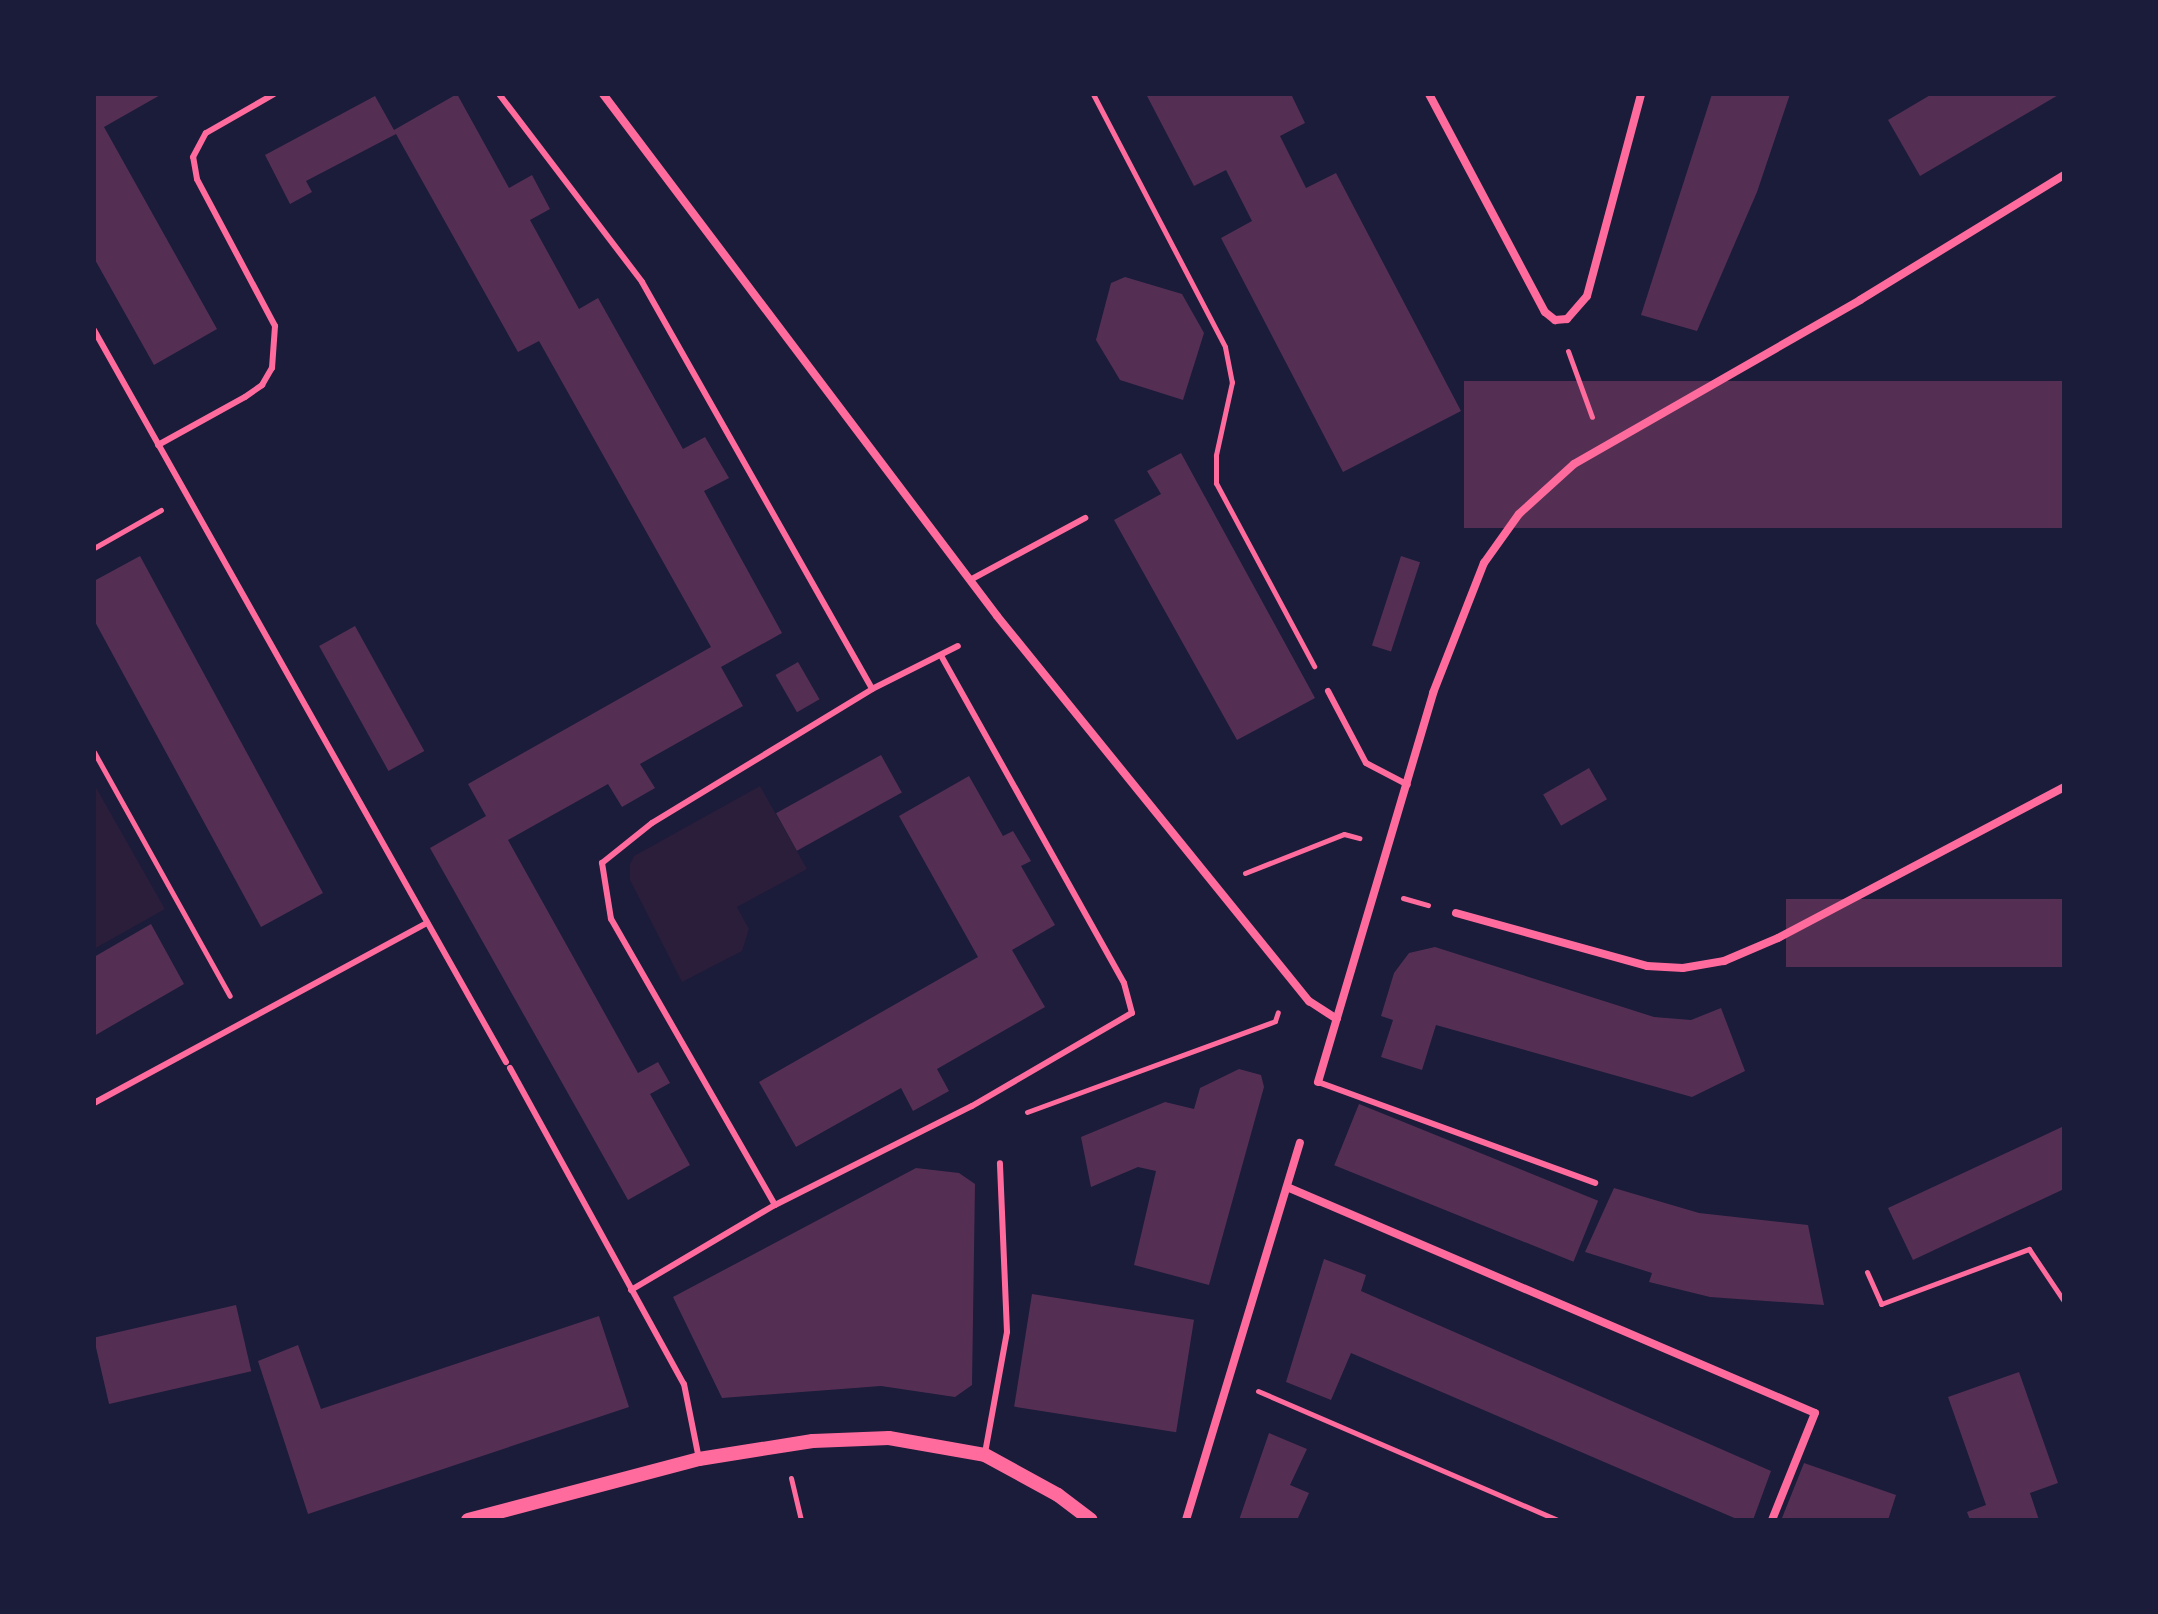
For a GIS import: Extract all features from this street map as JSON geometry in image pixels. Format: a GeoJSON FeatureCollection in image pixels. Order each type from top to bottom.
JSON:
{"type":"FeatureCollection","features":[{"type":"Feature","properties":{"kind":"street"},"geometry":{"type":"LineString","coordinates":[[603,94],[970,580],[1309,1001],[1337,1019]]}},
{"type":"Feature","properties":{"kind":"street"},"geometry":{"type":"LineString","coordinates":[[1429,94],[1545,312],[1555,320],[1567,319],[1587,296],[1641,94]]}},
{"type":"Feature","properties":{"kind":"street"},"geometry":{"type":"LineString","coordinates":[[1318,1082],[1378,891],[1433,693],[1484,563],[1545,486],[1604,447],[2064,175]]}},
{"type":"Feature","properties":{"kind":"street"},"geometry":{"type":"LineString","coordinates":[[1456,913],[1647,966],[1683,968],[1724,961],[1778,938],[2064,787]]}},
{"type":"Feature","properties":{"kind":"street"},"geometry":{"type":"LineString","coordinates":[[1186,1520],[1300,1143]]}},
{"type":"Feature","properties":{"kind":"street"},"geometry":{"type":"LineString","coordinates":[[1287,1187],[1815,1413],[1772,1520]]}},
{"type":"Feature","properties":{"kind":"street"},"geometry":{"type":"LineString","coordinates":[[468,1520],[699,1459],[813,1441],[889,1438],[985,1455],[1058,1495],[1091,1520]]}},
{"type":"Feature","properties":{"kind":"lane"},"geometry":{"type":"LineString","coordinates":[[158,445],[245,397],[262,385],[272,368],[275,326],[197,179],[193,157],[206,133],[274,94]]}},
{"type":"Feature","properties":{"kind":"lane"},"geometry":{"type":"LineString","coordinates":[[499,94],[642,282],[872,689]]}},
{"type":"Feature","properties":{"kind":"lane"},"geometry":{"type":"LineString","coordinates":[[94,330],[684,1384],[699,1459]]}},
{"type":"Feature","properties":{"kind":"lane"},"geometry":{"type":"LineString","coordinates":[[970,580],[1085,518]]}},
{"type":"Feature","properties":{"kind":"lane"},"geometry":{"type":"LineString","coordinates":[[775,1205],[611,919],[602,863],[652,823],[872,689],[942,657],[958,646]]}},
{"type":"Feature","properties":{"kind":"lane"},"geometry":{"type":"LineString","coordinates":[[631,1290],[775,1205],[972,1106],[1132,1013],[1124,983],[942,657]]}},
{"type":"Feature","properties":{"kind":"lane"},"geometry":{"type":"LineString","coordinates":[[1328,691],[1366,763],[1409,785]]}},
{"type":"Feature","properties":{"kind":"lane"},"geometry":{"type":"LineString","coordinates":[[94,1103],[425,924]]}},
{"type":"Feature","properties":{"kind":"lane"},"geometry":{"type":"LineString","coordinates":[[1318,1082],[1595,1183]]}},
{"type":"Feature","properties":{"kind":"lane"},"geometry":{"type":"LineString","coordinates":[[985,1455],[1007,1332],[1000,1163]]}},
{"type":"Feature","properties":{"kind":"path"},"geometry":{"type":"LineString","coordinates":[[1093,94],[1225,347],[1232,382],[1216,455],[1216,483],[1328,691]]}},
{"type":"Feature","properties":{"kind":"path"},"geometry":{"type":"LineString","coordinates":[[1573,364],[1596,426]]}},
{"type":"Feature","properties":{"kind":"path"},"geometry":{"type":"LineString","coordinates":[[94,548],[186,495]]}},
{"type":"Feature","properties":{"kind":"path"},"geometry":{"type":"LineString","coordinates":[[94,752],[245,1021]]}},
{"type":"Feature","properties":{"kind":"path"},"geometry":{"type":"LineString","coordinates":[[1221,891],[1248,871],[1344,834],[1391,847]]}},
{"type":"Feature","properties":{"kind":"path"},"geometry":{"type":"LineString","coordinates":[[1378,891],[1456,913]]}},
{"type":"Feature","properties":{"kind":"path"},"geometry":{"type":"LineString","coordinates":[[1013,1118],[1275,1021],[1289,976]]}},
{"type":"Feature","properties":{"kind":"path"},"geometry":{"type":"LineString","coordinates":[[1867,1272],[1881,1304],[2029,1249],[2064,1301]]}},
{"type":"Feature","properties":{"kind":"path"},"geometry":{"type":"LineString","coordinates":[[1231,1379],[1558,1520]]}},
{"type":"Feature","properties":{"kind":"shaded area"},"geometry":{"type":"Polygon","coordinates":[[[94,784],[165,909],[94,949],[94,784]]]}},
{"type":"Feature","properties":{"kind":"shaded area"},"geometry":{"type":"Polygon","coordinates":[[[760,786],[807,869],[737,907],[749,929],[742,951],[682,982],[630,880],[630,864],[634,856],[760,786]]]}},
{"type":"Feature","properties":{"kind":"building"},"geometry":{"type":"Polygon","coordinates":[[[94,94],[162,94],[104,127],[217,329],[154,365],[94,258],[94,94]]]}},
{"type":"Feature","properties":{"kind":"building"},"geometry":{"type":"Polygon","coordinates":[[[457,94],[509,188],[532,175],[550,209],[530,220],[579,309],[598,298],[683,449],[705,437],[729,478],[704,491],[782,633],[721,667],[743,706],[640,764],[655,788],[622,807],[608,784],[508,840],[638,1073],[658,1062],[670,1083],[650,1094],[690,1165],[628,1200],[430,848],[486,816],[468,784],[711,647],[539,341],[518,352],[396,134],[306,181],[312,192],[290,204],[265,155],[375,96],[394,130],[457,94]]]}},
{"type":"Feature","properties":{"kind":"building"},"geometry":{"type":"Polygon","coordinates":[[[1146,94],[1291,94],[1305,123],[1280,136],[1306,188],[1336,173],[1461,411],[1343,472],[1221,238],[1252,221],[1226,170],[1194,186],[1146,94]]]}},
{"type":"Feature","properties":{"kind":"building"},"geometry":{"type":"Polygon","coordinates":[[[1712,94],[1790,94],[1757,192],[1697,331],[1641,315],[1712,94]]]}},
{"type":"Feature","properties":{"kind":"building"},"geometry":{"type":"Polygon","coordinates":[[[1932,94],[2060,94],[1920,176],[1888,120],[1932,94]]]}},
{"type":"Feature","properties":{"kind":"building"},"geometry":{"type":"Polygon","coordinates":[[[1125,277],[1182,294],[1204,333],[1183,400],[1120,380],[1096,340],[1111,283],[1125,277]]]}},
{"type":"Feature","properties":{"kind":"building"},"geometry":{"type":"Polygon","coordinates":[[[1464,381],[2064,381],[2064,528],[1464,528],[1464,381]]]}},
{"type":"Feature","properties":{"kind":"building"},"geometry":{"type":"Polygon","coordinates":[[[1181,453],[1315,698],[1237,740],[1114,520],[1161,494],[1147,471],[1181,453]]]}},
{"type":"Feature","properties":{"kind":"building"},"geometry":{"type":"Polygon","coordinates":[[[140,556],[323,893],[261,927],[94,620],[94,581],[140,556]]]}},
{"type":"Feature","properties":{"kind":"building"},"geometry":{"type":"Polygon","coordinates":[[[1401,556],[1420,562],[1391,652],[1372,645],[1401,556]]]}},
{"type":"Feature","properties":{"kind":"building"},"geometry":{"type":"Polygon","coordinates":[[[355,626],[424,751],[388,771],[319,646],[355,626]]]}},
{"type":"Feature","properties":{"kind":"building"},"geometry":{"type":"Polygon","coordinates":[[[798,662],[820,699],[797,712],[775,675],[798,662]]]}},
{"type":"Feature","properties":{"kind":"building"},"geometry":{"type":"Polygon","coordinates":[[[881,755],[902,793],[797,851],[776,813],[881,755]]]}},
{"type":"Feature","properties":{"kind":"building"},"geometry":{"type":"Polygon","coordinates":[[[1589,768],[1607,799],[1561,826],[1543,795],[1589,768]]]}},
{"type":"Feature","properties":{"kind":"building"},"geometry":{"type":"Polygon","coordinates":[[[969,776],[1003,836],[1013,831],[1031,861],[1021,866],[1055,925],[1012,950],[1045,1007],[937,1069],[949,1091],[913,1111],[901,1088],[796,1147],[759,1082],[978,957],[899,816],[969,776]]]}},
{"type":"Feature","properties":{"kind":"building"},"geometry":{"type":"Polygon","coordinates":[[[1786,899],[2064,899],[2064,967],[1786,967],[1786,899]]]}},
{"type":"Feature","properties":{"kind":"building"},"geometry":{"type":"Polygon","coordinates":[[[151,924],[184,984],[94,1036],[94,957],[151,924]]]}},
{"type":"Feature","properties":{"kind":"building"},"geometry":{"type":"Polygon","coordinates":[[[1435,947],[1654,1017],[1691,1020],[1721,1008],[1745,1071],[1692,1097],[1436,1025],[1422,1070],[1381,1057],[1393,1020],[1381,1016],[1394,973],[1409,953],[1435,947]]]}},
{"type":"Feature","properties":{"kind":"building"},"geometry":{"type":"Polygon","coordinates":[[[1239,1069],[1261,1075],[1264,1087],[1209,1285],[1134,1265],[1156,1171],[1138,1167],[1091,1187],[1081,1137],[1165,1102],[1194,1109],[1200,1088],[1239,1069]]]}},
{"type":"Feature","properties":{"kind":"building"},"geometry":{"type":"Polygon","coordinates":[[[1359,1104],[1598,1201],[1573,1262],[1334,1165],[1359,1104]]]}},
{"type":"Feature","properties":{"kind":"building"},"geometry":{"type":"Polygon","coordinates":[[[2064,1126],[2064,1189],[1913,1260],[1888,1208],[2064,1126]]]}},
{"type":"Feature","properties":{"kind":"building"},"geometry":{"type":"Polygon","coordinates":[[[916,1168],[959,1173],[975,1184],[972,1385],[955,1397],[881,1386],[722,1398],[673,1297],[916,1168]]]}},
{"type":"Feature","properties":{"kind":"building"},"geometry":{"type":"Polygon","coordinates":[[[1614,1188],[1699,1213],[1808,1225],[1824,1305],[1710,1297],[1649,1282],[1652,1273],[1585,1252],[1614,1188]]]}},
{"type":"Feature","properties":{"kind":"building"},"geometry":{"type":"Polygon","coordinates":[[[1324,1259],[1366,1275],[1361,1291],[1771,1471],[1753,1520],[1739,1520],[1351,1353],[1331,1400],[1286,1382],[1324,1259]]]}},
{"type":"Feature","properties":{"kind":"building"},"geometry":{"type":"Polygon","coordinates":[[[1032,1294],[1194,1320],[1176,1432],[1014,1407],[1032,1294]]]}},
{"type":"Feature","properties":{"kind":"building"},"geometry":{"type":"Polygon","coordinates":[[[236,1305],[251,1371],[109,1404],[94,1338],[236,1305]]]}},
{"type":"Feature","properties":{"kind":"building"},"geometry":{"type":"Polygon","coordinates":[[[599,1316],[629,1407],[308,1514],[258,1361],[298,1345],[321,1409],[599,1316]]]}},
{"type":"Feature","properties":{"kind":"building"},"geometry":{"type":"Polygon","coordinates":[[[2019,1372],[2058,1483],[2030,1493],[2039,1520],[1970,1520],[1967,1512],[1986,1505],[1948,1397],[2019,1372]]]}},
{"type":"Feature","properties":{"kind":"building"},"geometry":{"type":"Polygon","coordinates":[[[1269,1433],[1307,1449],[1290,1485],[1309,1493],[1297,1520],[1239,1520],[1269,1433]]]}},
{"type":"Feature","properties":{"kind":"building"},"geometry":{"type":"Polygon","coordinates":[[[1804,1463],[1896,1495],[1888,1520],[1782,1518],[1804,1463]]]}}]}
